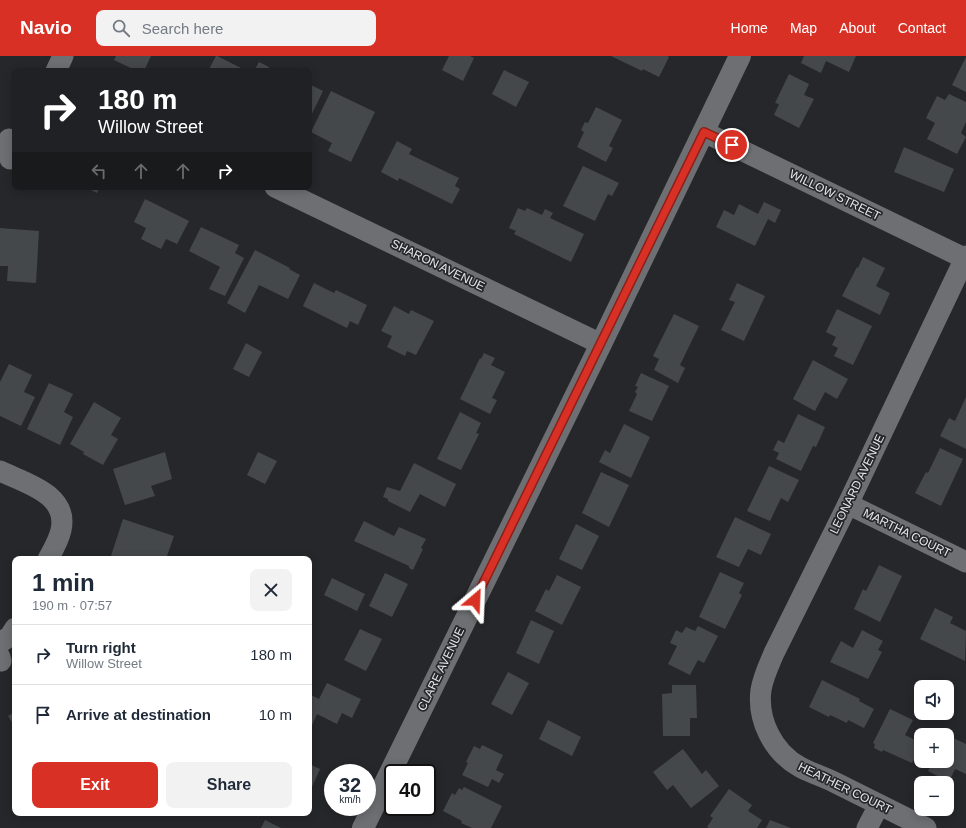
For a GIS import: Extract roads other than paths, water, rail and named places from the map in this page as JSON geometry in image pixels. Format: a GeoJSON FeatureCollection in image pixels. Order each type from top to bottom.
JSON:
{"type":"FeatureCollection","features":[{"type":"Feature","properties":{"kind":"street"},"geometry":{"type":"LineString","coordinates":[[57,68],[63,56]]}},
{"type":"Feature","properties":{"kind":"street","name":"CLARE AVENUE"},"geometry":{"type":"LineString","coordinates":[[363,828],[601,344],[740,56]]}},
{"type":"Feature","properties":{"kind":"street","name":"WILLOW STREET"},"geometry":{"type":"LineString","coordinates":[[704,132],[966,258]]}},
{"type":"Feature","properties":{"kind":"street","name":"SHARON AVENUE"},"geometry":{"type":"LineString","coordinates":[[281,190],[601,344]]}},
{"type":"Feature","properties":{"kind":"street","name":"LEONARD AVENUE"},"geometry":{"type":"LineString","coordinates":[[762,716],[761,690],[764,677],[774,653],[848,504],[966,258]]}},
{"type":"Feature","properties":{"kind":"street"},"geometry":{"type":"LineString","coordinates":[[0,471],[47,494],[57,504],[67,509],[62,520],[59,538],[50,556]]}},
{"type":"Feature","properties":{"kind":"street","name":"MARTHA COURT"},"geometry":{"type":"LineString","coordinates":[[848,504],[966,562]]}},
{"type":"Feature","properties":{"kind":"street"},"geometry":{"type":"LineString","coordinates":[[0,654],[12,633]]}},
{"type":"Feature","properties":{"kind":"street","name":"HEATHER COURT"},"geometry":{"type":"LineString","coordinates":[[762,716],[766,729],[772,740],[789,760],[800,767],[926,828]]}},
{"type":"Feature","properties":{"kind":"street"},"geometry":{"type":"LineString","coordinates":[[867,828],[879,805]]}}]}
